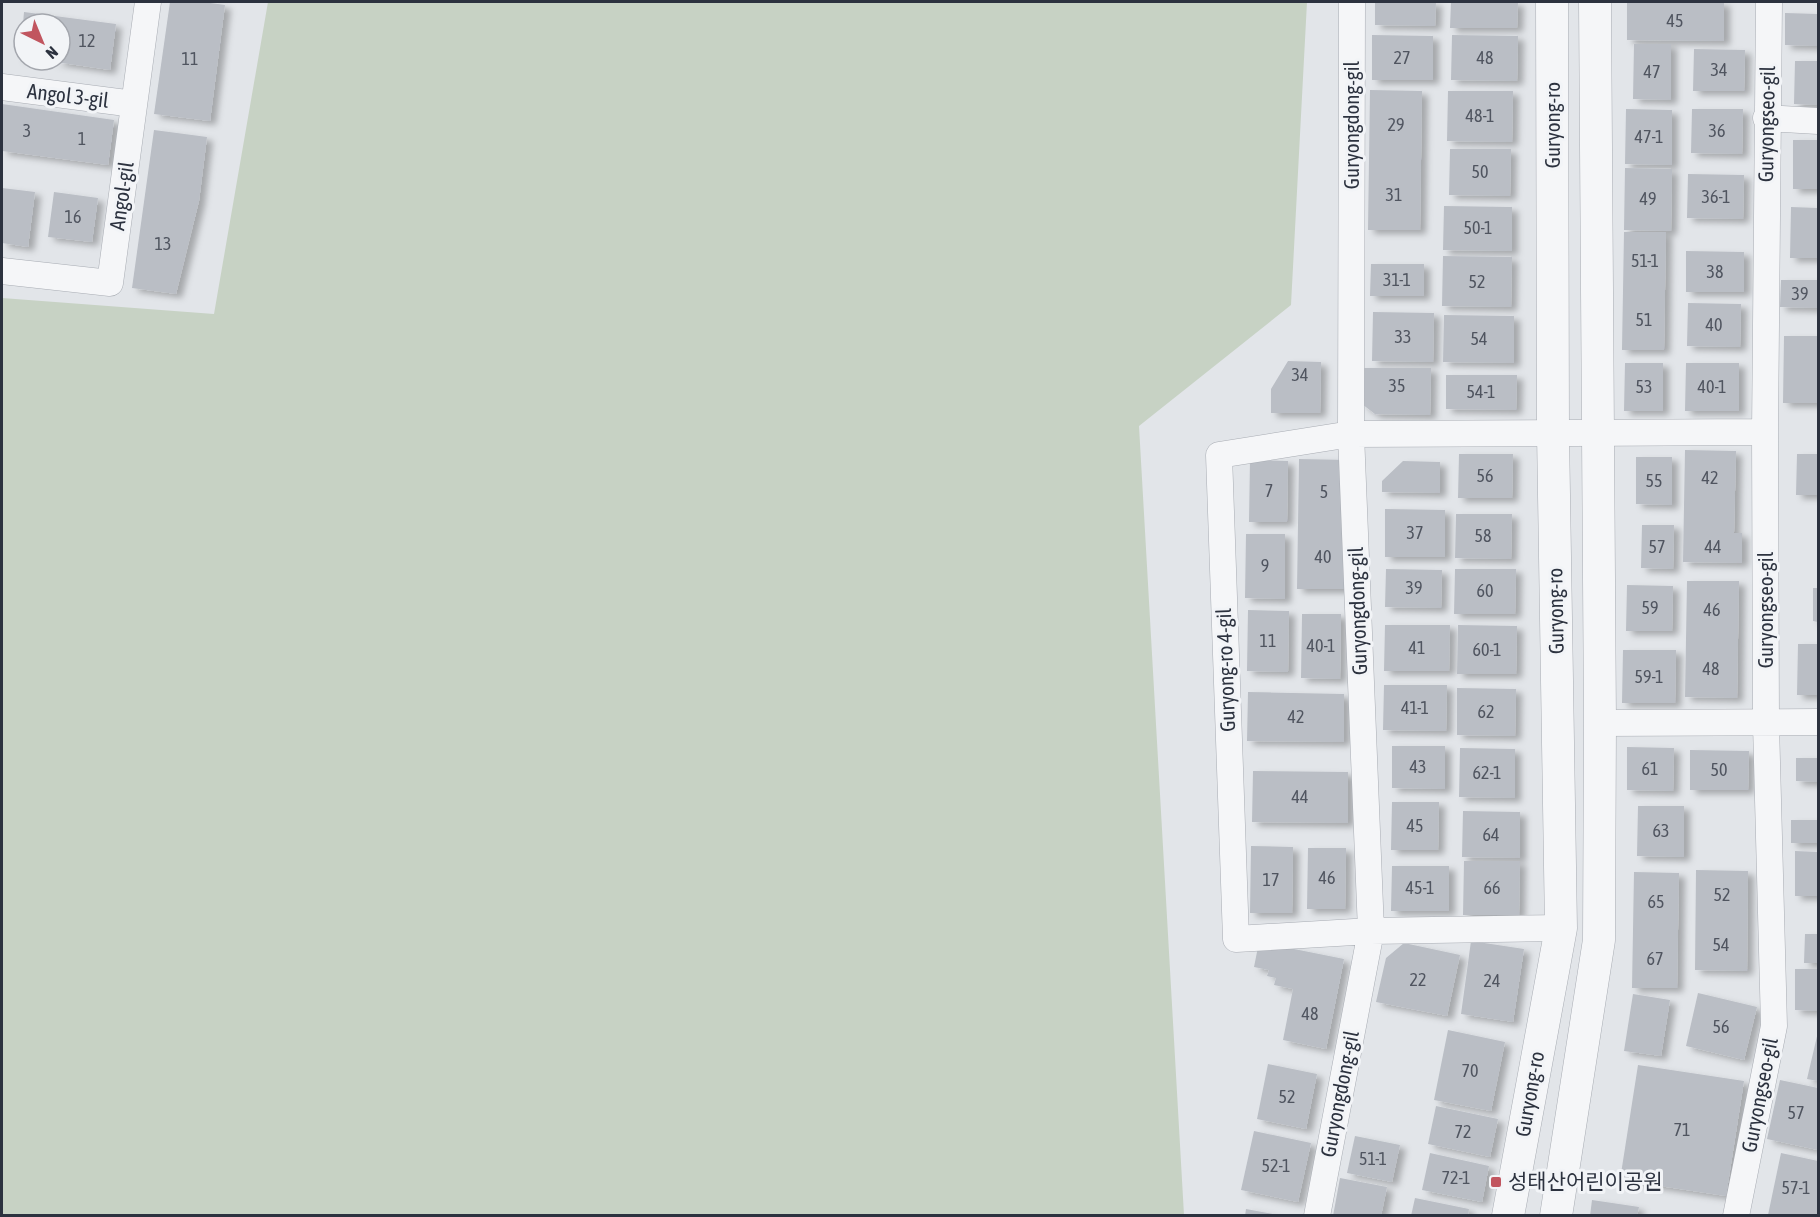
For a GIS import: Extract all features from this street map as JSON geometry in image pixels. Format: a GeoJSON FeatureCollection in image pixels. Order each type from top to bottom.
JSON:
{"type":"FeatureCollection","features":[{"type":"Feature","properties":{"kind":"street","name":"Angol-gil"},"geometry":{"type":"LineString","coordinates":[[2,271],[110,283],[148,2]]}},
{"type":"Feature","properties":{"kind":"street","name":"Guryongdong-gil"},"geometry":{"type":"LineString","coordinates":[[1317,1215],[1371,931],[1351,434],[1352,2]]}},
{"type":"Feature","properties":{"kind":"street","name":"Guryong-ro"},"geometry":{"type":"LineString","coordinates":[[1508,1215],[1561,928],[1553,433],[1552,2]]}},
{"type":"Feature","properties":{"kind":"street","name":"Guryong-ro"},"geometry":{"type":"LineString","coordinates":[[1556,1215],[1599,940],[1600,723],[1595,2]]}},
{"type":"Feature","properties":{"kind":"street","name":"Guryongseo-gil"},"geometry":{"type":"LineString","coordinates":[[1736,1215],[1774,1026],[1767,724],[1765,432],[1766,118],[1769,2]]}},
{"type":"Feature","properties":{"kind":"street","name":"Angol 3-gil"},"geometry":{"type":"LineString","coordinates":[[2,87],[134,104]]}},
{"type":"Feature","properties":{"kind":"street"},"geometry":{"type":"LineString","coordinates":[[1766,118],[1818,122]]}},
{"type":"Feature","properties":{"kind":"street","name":"Guryong-ro 4-gil"},"geometry":{"type":"LineString","coordinates":[[1561,928],[1371,931],[1236,939],[1219,455],[1351,434],[1765,432]]}},
{"type":"Feature","properties":{"kind":"street"},"geometry":{"type":"LineString","coordinates":[[1600,723],[1818,722]]}},
{"type":"Feature","properties":{"kind":"green space"},"geometry":{"type":"Polygon","coordinates":[[[268,2],[1307,2],[1291,305],[1139,426],[1184,1215],[2,1215],[2,298],[214,314],[268,2]]]}},
{"type":"Feature","properties":{"kind":"building"},"geometry":{"type":"Polygon","coordinates":[[[170,2],[225,5],[210,121],[154,114],[170,2]]]}},
{"type":"Feature","properties":{"kind":"building"},"geometry":{"type":"Polygon","coordinates":[[[1375,2],[1436,2],[1435,26],[1375,25],[1375,2]]]}},
{"type":"Feature","properties":{"kind":"building"},"geometry":{"type":"Polygon","coordinates":[[[1451,2],[1518,2],[1517,28],[1450,28],[1451,2]]]}},
{"type":"Feature","properties":{"kind":"building"},"geometry":{"type":"Polygon","coordinates":[[[1627,2],[1724,2],[1724,41],[1627,40],[1627,2]]]}},
{"type":"Feature","properties":{"kind":"building"},"geometry":{"type":"Polygon","coordinates":[[[1785,13],[1818,14],[1818,46],[1785,45],[1785,13]]]}},
{"type":"Feature","properties":{"kind":"building"},"geometry":{"type":"Polygon","coordinates":[[[72,18],[116,24],[110,70],[72,64],[72,18]]]}},
{"type":"Feature","properties":{"kind":"building"},"geometry":{"type":"Polygon","coordinates":[[[1372,35],[1433,36],[1433,80],[1372,80],[1372,35]]]}},
{"type":"Feature","properties":{"kind":"building"},"geometry":{"type":"Polygon","coordinates":[[[1452,35],[1518,36],[1517,81],[1451,80],[1452,35]]]}},
{"type":"Feature","properties":{"kind":"building"},"geometry":{"type":"Polygon","coordinates":[[[1634,44],[1671,44],[1671,100],[1633,99],[1634,44]]]}},
{"type":"Feature","properties":{"kind":"building"},"geometry":{"type":"Polygon","coordinates":[[[1694,49],[1745,50],[1744,91],[1693,91],[1694,49]]]}},
{"type":"Feature","properties":{"kind":"building"},"geometry":{"type":"Polygon","coordinates":[[[1795,61],[1818,61],[1818,105],[1794,104],[1795,61]]]}},
{"type":"Feature","properties":{"kind":"building"},"geometry":{"type":"Polygon","coordinates":[[[1370,90],[1422,91],[1420,230],[1368,230],[1370,90]]]}},
{"type":"Feature","properties":{"kind":"building"},"geometry":{"type":"Polygon","coordinates":[[[1448,91],[1513,91],[1512,142],[1447,141],[1448,91]]]}},
{"type":"Feature","properties":{"kind":"building"},"geometry":{"type":"Polygon","coordinates":[[[2,104],[114,120],[108,165],[2,151],[2,104]]]}},
{"type":"Feature","properties":{"kind":"building"},"geometry":{"type":"Polygon","coordinates":[[[1626,109],[1672,110],[1672,165],[1625,164],[1626,109]]]}},
{"type":"Feature","properties":{"kind":"building"},"geometry":{"type":"Polygon","coordinates":[[[1692,109],[1743,109],[1742,154],[1691,153],[1692,109]]]}},
{"type":"Feature","properties":{"kind":"building"},"geometry":{"type":"Polygon","coordinates":[[[154,130],[207,137],[199,201],[176,294],[132,288],[154,130]]]}},
{"type":"Feature","properties":{"kind":"building"},"geometry":{"type":"Polygon","coordinates":[[[1793,140],[1818,140],[1818,189],[1793,189],[1793,140]]]}},
{"type":"Feature","properties":{"kind":"building"},"geometry":{"type":"Polygon","coordinates":[[[1450,149],[1511,149],[1510,196],[1449,195],[1450,149]]]}},
{"type":"Feature","properties":{"kind":"building"},"geometry":{"type":"Polygon","coordinates":[[[1625,168],[1672,169],[1671,231],[1624,230],[1625,168]]]}},
{"type":"Feature","properties":{"kind":"building"},"geometry":{"type":"Polygon","coordinates":[[[1688,174],[1744,175],[1743,219],[1687,218],[1688,174]]]}},
{"type":"Feature","properties":{"kind":"building"},"geometry":{"type":"Polygon","coordinates":[[[2,188],[35,192],[28,247],[2,243],[2,188]]]}},
{"type":"Feature","properties":{"kind":"building"},"geometry":{"type":"Polygon","coordinates":[[[54,192],[98,198],[92,242],[48,237],[54,192]]]}},
{"type":"Feature","properties":{"kind":"building"},"geometry":{"type":"Polygon","coordinates":[[[1444,206],[1512,207],[1512,251],[1443,250],[1444,206]]]}},
{"type":"Feature","properties":{"kind":"building"},"geometry":{"type":"Polygon","coordinates":[[[1791,207],[1818,208],[1818,258],[1790,258],[1791,207]]]}},
{"type":"Feature","properties":{"kind":"building"},"geometry":{"type":"Polygon","coordinates":[[[1624,232],[1666,232],[1664,350],[1622,350],[1624,232]]]}},
{"type":"Feature","properties":{"kind":"building"},"geometry":{"type":"Polygon","coordinates":[[[1686,251],[1744,252],[1744,292],[1686,292],[1686,251]]]}},
{"type":"Feature","properties":{"kind":"building"},"geometry":{"type":"Polygon","coordinates":[[[1443,256],[1512,257],[1511,307],[1442,306],[1443,256]]]}},
{"type":"Feature","properties":{"kind":"building"},"geometry":{"type":"Polygon","coordinates":[[[1371,264],[1424,264],[1424,296],[1370,296],[1371,264]]]}},
{"type":"Feature","properties":{"kind":"building"},"geometry":{"type":"Polygon","coordinates":[[[1781,280],[1818,280],[1818,308],[1780,307],[1781,280]]]}},
{"type":"Feature","properties":{"kind":"building"},"geometry":{"type":"Polygon","coordinates":[[[1688,303],[1741,304],[1740,347],[1687,346],[1688,303]]]}},
{"type":"Feature","properties":{"kind":"building"},"geometry":{"type":"Polygon","coordinates":[[[1373,312],[1434,313],[1433,362],[1372,361],[1373,312]]]}},
{"type":"Feature","properties":{"kind":"building"},"geometry":{"type":"Polygon","coordinates":[[[1444,315],[1514,316],[1514,363],[1443,362],[1444,315]]]}},
{"type":"Feature","properties":{"kind":"building"},"geometry":{"type":"Polygon","coordinates":[[[1784,336],[1818,336],[1818,403],[1783,403],[1784,336]]]}},
{"type":"Feature","properties":{"kind":"building"},"geometry":{"type":"Polygon","coordinates":[[[1288,361],[1321,362],[1320,413],[1271,413],[1271,389],[1288,361]]]}},
{"type":"Feature","properties":{"kind":"building"},"geometry":{"type":"Polygon","coordinates":[[[1625,363],[1663,363],[1663,411],[1624,411],[1625,363]]]}},
{"type":"Feature","properties":{"kind":"building"},"geometry":{"type":"Polygon","coordinates":[[[1686,363],[1739,363],[1739,411],[1685,411],[1686,363]]]}},
{"type":"Feature","properties":{"kind":"building"},"geometry":{"type":"Polygon","coordinates":[[[1363,368],[1431,368],[1430,415],[1375,414],[1362,404],[1363,368]]]}},
{"type":"Feature","properties":{"kind":"building"},"geometry":{"type":"Polygon","coordinates":[[[1446,375],[1517,375],[1516,410],[1446,409],[1446,375]]]}},
{"type":"Feature","properties":{"kind":"building"},"geometry":{"type":"Polygon","coordinates":[[[1685,450],[1736,451],[1734,533],[1742,533],[1742,563],[1683,562],[1685,450]]]}},
{"type":"Feature","properties":{"kind":"building"},"geometry":{"type":"Polygon","coordinates":[[[1459,454],[1513,454],[1512,498],[1458,498],[1459,454]]]}},
{"type":"Feature","properties":{"kind":"building"},"geometry":{"type":"Polygon","coordinates":[[[1797,454],[1818,454],[1818,495],[1796,495],[1797,454]]]}},
{"type":"Feature","properties":{"kind":"building"},"geometry":{"type":"Polygon","coordinates":[[[1636,457],[1672,457],[1672,505],[1636,504],[1636,457]]]}},
{"type":"Feature","properties":{"kind":"building"},"geometry":{"type":"Polygon","coordinates":[[[1299,459],[1349,460],[1347,589],[1297,589],[1299,459]]]}},
{"type":"Feature","properties":{"kind":"building"},"geometry":{"type":"Polygon","coordinates":[[[1250,460],[1288,461],[1287,522],[1249,522],[1250,460]]]}},
{"type":"Feature","properties":{"kind":"building"},"geometry":{"type":"Polygon","coordinates":[[[1403,461],[1440,462],[1440,493],[1382,492],[1382,481],[1403,461]]]}},
{"type":"Feature","properties":{"kind":"building"},"geometry":{"type":"Polygon","coordinates":[[[1385,509],[1445,510],[1445,557],[1385,557],[1385,509]]]}},
{"type":"Feature","properties":{"kind":"building"},"geometry":{"type":"Polygon","coordinates":[[[1456,514],[1512,514],[1511,559],[1455,558],[1456,514]]]}},
{"type":"Feature","properties":{"kind":"building"},"geometry":{"type":"Polygon","coordinates":[[[1642,525],[1674,525],[1673,569],[1641,568],[1642,525]]]}},
{"type":"Feature","properties":{"kind":"building"},"geometry":{"type":"Polygon","coordinates":[[[1246,534],[1285,534],[1285,599],[1245,598],[1246,534]]]}},
{"type":"Feature","properties":{"kind":"building"},"geometry":{"type":"Polygon","coordinates":[[[1386,569],[1442,570],[1441,608],[1385,607],[1386,569]]]}},
{"type":"Feature","properties":{"kind":"building"},"geometry":{"type":"Polygon","coordinates":[[[1455,569],[1516,569],[1515,614],[1454,614],[1455,569]]]}},
{"type":"Feature","properties":{"kind":"building"},"geometry":{"type":"Polygon","coordinates":[[[1687,581],[1739,581],[1737,698],[1685,697],[1687,581]]]}},
{"type":"Feature","properties":{"kind":"building"},"geometry":{"type":"Polygon","coordinates":[[[1627,585],[1673,586],[1672,631],[1626,631],[1627,585]]]}},
{"type":"Feature","properties":{"kind":"building"},"geometry":{"type":"Polygon","coordinates":[[[1813,588],[1818,588],[1818,622],[1813,621],[1813,588]]]}},
{"type":"Feature","properties":{"kind":"building"},"geometry":{"type":"Polygon","coordinates":[[[1248,610],[1289,611],[1288,672],[1247,671],[1248,610]]]}},
{"type":"Feature","properties":{"kind":"building"},"geometry":{"type":"Polygon","coordinates":[[[1302,614],[1341,614],[1340,679],[1301,678],[1302,614]]]}},
{"type":"Feature","properties":{"kind":"building"},"geometry":{"type":"Polygon","coordinates":[[[1385,625],[1450,625],[1449,671],[1384,671],[1385,625]]]}},
{"type":"Feature","properties":{"kind":"building"},"geometry":{"type":"Polygon","coordinates":[[[1458,625],[1517,626],[1516,674],[1457,674],[1458,625]]]}},
{"type":"Feature","properties":{"kind":"building"},"geometry":{"type":"Polygon","coordinates":[[[1798,644],[1818,644],[1818,695],[1797,695],[1798,644]]]}},
{"type":"Feature","properties":{"kind":"building"},"geometry":{"type":"Polygon","coordinates":[[[1623,650],[1676,650],[1675,703],[1622,703],[1623,650]]]}},
{"type":"Feature","properties":{"kind":"building"},"geometry":{"type":"Polygon","coordinates":[[[1384,685],[1447,685],[1446,731],[1383,730],[1384,685]]]}},
{"type":"Feature","properties":{"kind":"building"},"geometry":{"type":"Polygon","coordinates":[[[1457,688],[1516,689],[1515,736],[1457,735],[1457,688]]]}},
{"type":"Feature","properties":{"kind":"building"},"geometry":{"type":"Polygon","coordinates":[[[1248,692],[1344,694],[1344,742],[1247,741],[1248,692]]]}},
{"type":"Feature","properties":{"kind":"building"},"geometry":{"type":"Polygon","coordinates":[[[1392,746],[1445,746],[1445,789],[1392,788],[1392,746]]]}},
{"type":"Feature","properties":{"kind":"building"},"geometry":{"type":"Polygon","coordinates":[[[1627,747],[1674,748],[1673,791],[1627,790],[1627,747]]]}},
{"type":"Feature","properties":{"kind":"building"},"geometry":{"type":"Polygon","coordinates":[[[1460,748],[1515,749],[1515,798],[1459,797],[1460,748]]]}},
{"type":"Feature","properties":{"kind":"building"},"geometry":{"type":"Polygon","coordinates":[[[1690,750],[1749,751],[1748,790],[1690,790],[1690,750]]]}},
{"type":"Feature","properties":{"kind":"building"},"geometry":{"type":"Polygon","coordinates":[[[1796,758],[1818,758],[1818,782],[1796,781],[1796,758]]]}},
{"type":"Feature","properties":{"kind":"building"},"geometry":{"type":"Polygon","coordinates":[[[1253,771],[1348,772],[1348,823],[1252,822],[1253,771]]]}},
{"type":"Feature","properties":{"kind":"building"},"geometry":{"type":"Polygon","coordinates":[[[1392,802],[1439,802],[1438,850],[1391,850],[1392,802]]]}},
{"type":"Feature","properties":{"kind":"building"},"geometry":{"type":"Polygon","coordinates":[[[1638,806],[1684,806],[1684,857],[1637,856],[1638,806]]]}},
{"type":"Feature","properties":{"kind":"building"},"geometry":{"type":"Polygon","coordinates":[[[1463,811],[1520,812],[1520,858],[1462,857],[1463,811]]]}},
{"type":"Feature","properties":{"kind":"building"},"geometry":{"type":"Polygon","coordinates":[[[1791,820],[1818,820],[1818,843],[1791,843],[1791,820]]]}},
{"type":"Feature","properties":{"kind":"building"},"geometry":{"type":"Polygon","coordinates":[[[1251,846],[1293,847],[1292,913],[1250,913],[1251,846]]]}},
{"type":"Feature","properties":{"kind":"building"},"geometry":{"type":"Polygon","coordinates":[[[1308,848],[1346,848],[1345,909],[1307,909],[1308,848]]]}},
{"type":"Feature","properties":{"kind":"building"},"geometry":{"type":"Polygon","coordinates":[[[1795,851],[1818,852],[1818,896],[1795,896],[1795,851]]]}},
{"type":"Feature","properties":{"kind":"building"},"geometry":{"type":"Polygon","coordinates":[[[1464,861],[1520,861],[1519,915],[1463,915],[1464,861]]]}},
{"type":"Feature","properties":{"kind":"building"},"geometry":{"type":"Polygon","coordinates":[[[1392,866],[1449,866],[1449,911],[1391,911],[1392,866]]]}},
{"type":"Feature","properties":{"kind":"building"},"geometry":{"type":"Polygon","coordinates":[[[1696,870],[1748,871],[1747,971],[1695,970],[1696,870]]]}},
{"type":"Feature","properties":{"kind":"building"},"geometry":{"type":"Polygon","coordinates":[[[1634,872],[1679,873],[1677,988],[1632,988],[1634,872]]]}},
{"type":"Feature","properties":{"kind":"building"},"geometry":{"type":"Polygon","coordinates":[[[1805,934],[1818,934],[1818,963],[1804,963],[1805,934]]]}},
{"type":"Feature","properties":{"kind":"building"},"geometry":{"type":"Polygon","coordinates":[[[1471,941],[1524,949],[1513,1022],[1461,1014],[1471,941]]]}},
{"type":"Feature","properties":{"kind":"building"},"geometry":{"type":"Polygon","coordinates":[[[1259,942],[1344,959],[1326,1049],[1283,1040],[1293,989],[1274,985],[1276,978],[1267,976],[1269,970],[1254,967],[1259,942]]]}},
{"type":"Feature","properties":{"kind":"building"},"geometry":{"type":"Polygon","coordinates":[[[1404,943],[1460,955],[1447,1016],[1376,1002],[1386,958],[1404,943]]]}},
{"type":"Feature","properties":{"kind":"building"},"geometry":{"type":"Polygon","coordinates":[[[1795,969],[1818,969],[1818,1011],[1795,1010],[1795,969]]]}},
{"type":"Feature","properties":{"kind":"building"},"geometry":{"type":"Polygon","coordinates":[[[1698,993],[1757,1007],[1744,1060],[1686,1046],[1698,993]]]}},
{"type":"Feature","properties":{"kind":"building"},"geometry":{"type":"Polygon","coordinates":[[[1633,994],[1670,1000],[1661,1056],[1624,1051],[1633,994]]]}},
{"type":"Feature","properties":{"kind":"building"},"geometry":{"type":"Polygon","coordinates":[[[1448,1030],[1505,1042],[1491,1111],[1434,1100],[1448,1030]]]}},
{"type":"Feature","properties":{"kind":"building"},"geometry":{"type":"Polygon","coordinates":[[[1818,1032],[1818,1081],[1807,1079],[1818,1032]]]}},
{"type":"Feature","properties":{"kind":"building"},"geometry":{"type":"Polygon","coordinates":[[[1268,1064],[1317,1074],[1306,1129],[1257,1119],[1268,1064]]]}},
{"type":"Feature","properties":{"kind":"building"},"geometry":{"type":"Polygon","coordinates":[[[1638,1065],[1744,1081],[1726,1196],[1620,1180],[1638,1065]]]}},
{"type":"Feature","properties":{"kind":"building"},"geometry":{"type":"Polygon","coordinates":[[[1780,1080],[1818,1088],[1818,1150],[1767,1139],[1780,1080]]]}},
{"type":"Feature","properties":{"kind":"building"},"geometry":{"type":"Polygon","coordinates":[[[1436,1106],[1498,1119],[1490,1157],[1428,1144],[1436,1106]]]}},
{"type":"Feature","properties":{"kind":"building"},"geometry":{"type":"Polygon","coordinates":[[[1254,1131],[1311,1143],[1298,1202],[1241,1190],[1254,1131]]]}},
{"type":"Feature","properties":{"kind":"building"},"geometry":{"type":"Polygon","coordinates":[[[1355,1136],[1400,1145],[1392,1182],[1347,1173],[1355,1136]]]}},
{"type":"Feature","properties":{"kind":"building"},"geometry":{"type":"Polygon","coordinates":[[[1430,1153],[1489,1166],[1482,1202],[1422,1190],[1430,1153]]]}},
{"type":"Feature","properties":{"kind":"building"},"geometry":{"type":"Polygon","coordinates":[[[1781,1153],[1818,1161],[1818,1216],[1768,1215],[1781,1153]]]}},
{"type":"Feature","properties":{"kind":"building"},"geometry":{"type":"Polygon","coordinates":[[[1340,1178],[1387,1187],[1381,1216],[1333,1216],[1340,1178]]]}},
{"type":"Feature","properties":{"kind":"building"},"geometry":{"type":"Polygon","coordinates":[[[1415,1198],[1469,1209],[1468,1216],[1411,1216],[1415,1198]]]}},
{"type":"Feature","properties":{"kind":"building"},"geometry":{"type":"Polygon","coordinates":[[[1592,1200],[1639,1207],[1637,1216],[1590,1216],[1592,1200]]]}},
{"type":"Feature","properties":{"kind":"building"},"geometry":{"type":"Polygon","coordinates":[[[1246,1209],[1273,1214],[1273,1216],[1245,1216],[1246,1209]]]}},
{"type":"Feature","properties":{"kind":"place","name":"성태산어린이공원"},"geometry":{"type":"Point","coordinates":[1496,1182]}}]}
